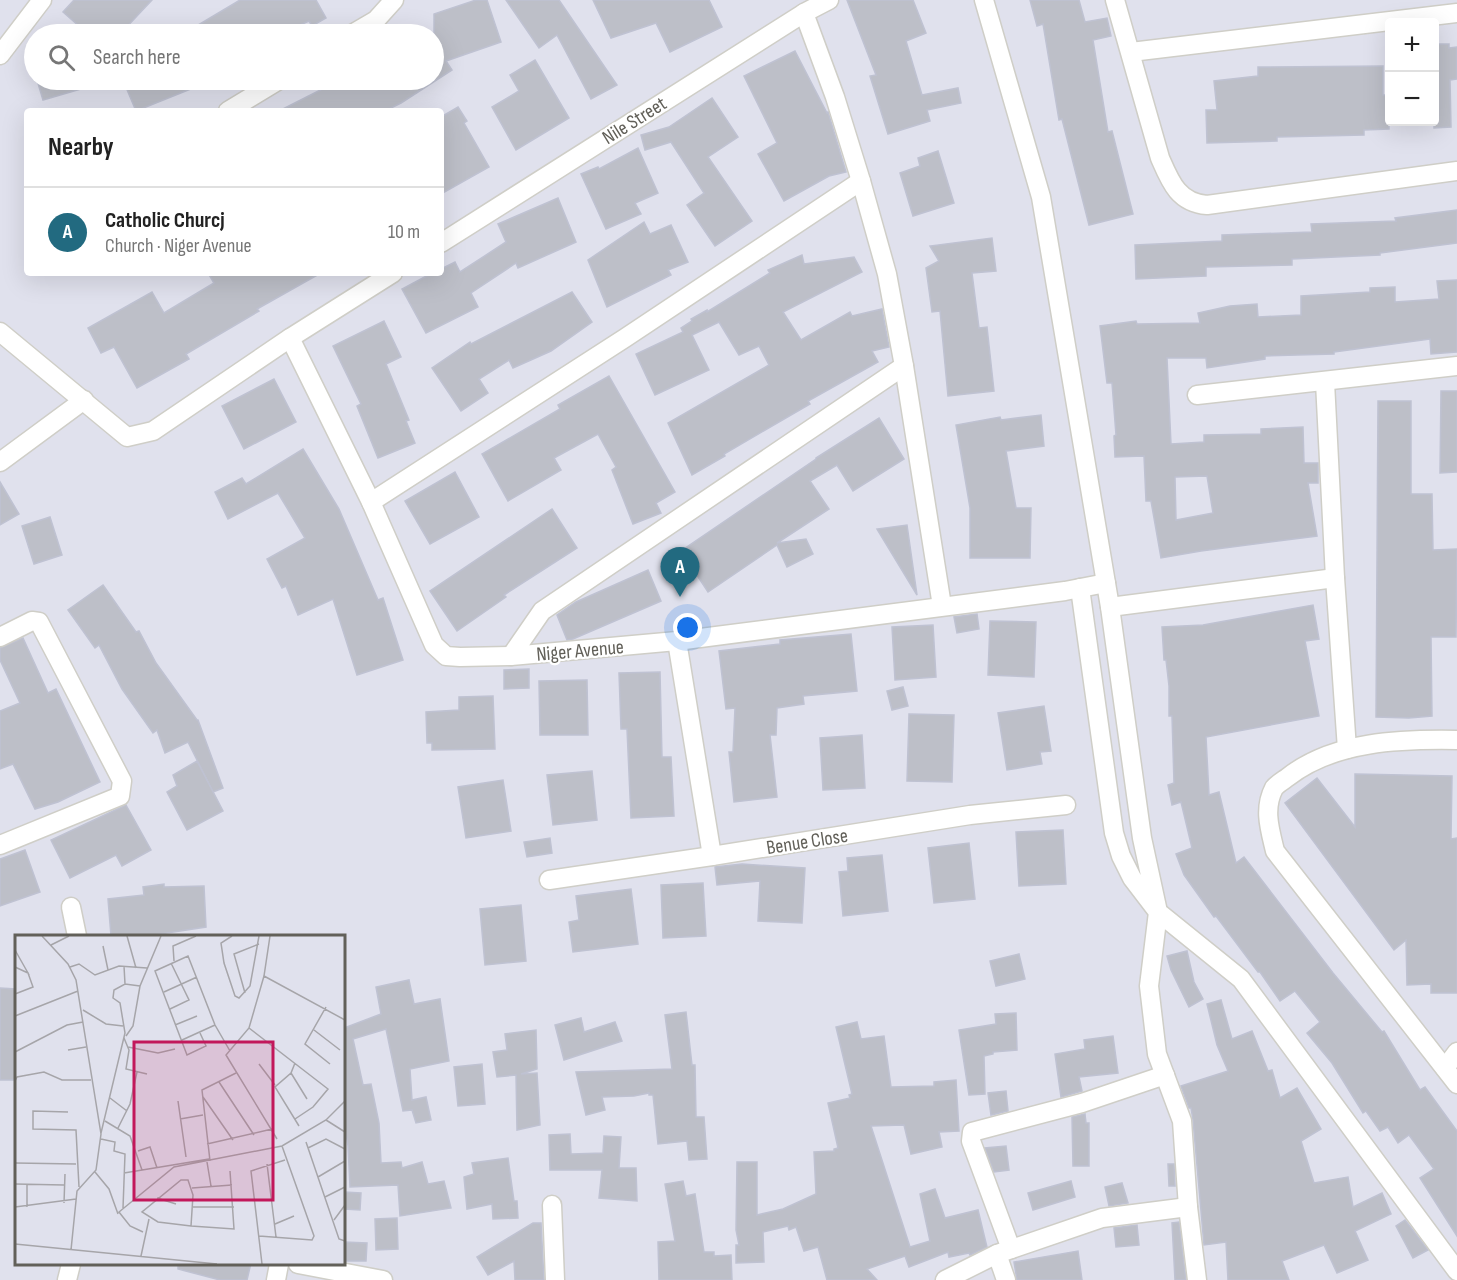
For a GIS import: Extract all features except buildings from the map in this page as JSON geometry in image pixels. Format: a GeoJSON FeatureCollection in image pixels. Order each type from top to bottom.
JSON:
{"type":"FeatureCollection","features":[{"type":"Feature","properties":{"kind":"street"},"geometry":{"type":"LineString","coordinates":[[0,55],[42,0]]}},
{"type":"Feature","properties":{"kind":"street"},"geometry":{"type":"LineString","coordinates":[[369,24],[376,20],[394,0]]}},
{"type":"Feature","properties":{"kind":"street","name":"Nile Street"},"geometry":{"type":"LineString","coordinates":[[444,241],[828,0]]}},
{"type":"Feature","properties":{"kind":"street"},"geometry":{"type":"LineString","coordinates":[[984,0],[1041,197],[1110,607],[1142,838],[1158,912],[1149,986],[1157,1054],[1182,1121],[1188,1207],[1197,1280]]}},
{"type":"Feature","properties":{"kind":"street"},"geometry":{"type":"LineString","coordinates":[[1115,0],[1160,158],[1169,179],[1182,196],[1193,204],[1207,205],[1457,171]]}},
{"type":"Feature","properties":{"kind":"street"},"geometry":{"type":"LineString","coordinates":[[804,13],[835,97],[887,274],[942,606]]}},
{"type":"Feature","properties":{"kind":"street"},"geometry":{"type":"LineString","coordinates":[[1131,52],[1457,13]]}},
{"type":"Feature","properties":{"kind":"street"},"geometry":{"type":"LineString","coordinates":[[233,108],[263,90]]}},
{"type":"Feature","properties":{"kind":"street"},"geometry":{"type":"LineString","coordinates":[[371,502],[625,338],[861,181]]}},
{"type":"Feature","properties":{"kind":"street"},"geometry":{"type":"LineString","coordinates":[[0,332],[127,437],[153,430],[212,389],[388,276]]}},
{"type":"Feature","properties":{"kind":"street","name":"Niger Avenue"},"geometry":{"type":"LineString","coordinates":[[290,338],[371,502],[434,645],[446,656],[511,656],[677,641],[1106,583]]}},
{"type":"Feature","properties":{"kind":"street"},"geometry":{"type":"LineString","coordinates":[[511,656],[542,611],[904,366]]}},
{"type":"Feature","properties":{"kind":"street"},"geometry":{"type":"LineString","coordinates":[[1197,395],[1457,366]]}},
{"type":"Feature","properties":{"kind":"street"},"geometry":{"type":"LineString","coordinates":[[1326,382],[1335,578],[1347,749]]}},
{"type":"Feature","properties":{"kind":"street"},"geometry":{"type":"LineString","coordinates":[[0,462],[84,400]]}},
{"type":"Feature","properties":{"kind":"street"},"geometry":{"type":"LineString","coordinates":[[1110,607],[1335,578]]}},
{"type":"Feature","properties":{"kind":"street"},"geometry":{"type":"LineString","coordinates":[[1073,589],[1114,833],[1121,856],[1132,878],[1158,912],[1241,978],[1457,1271]]}},
{"type":"Feature","properties":{"kind":"street"},"geometry":{"type":"LineString","coordinates":[[0,636],[32,621],[39,622],[120,775],[122,789],[120,796],[0,845]]}},
{"type":"Feature","properties":{"kind":"street"},"geometry":{"type":"LineString","coordinates":[[677,641],[712,856]]}},
{"type":"Feature","properties":{"kind":"street"},"geometry":{"type":"LineString","coordinates":[[1457,740],[1410,739],[1347,749],[1304,765],[1275,787],[1267,816],[1275,851],[1457,1084]]}},
{"type":"Feature","properties":{"kind":"street","name":"Benue Close"},"geometry":{"type":"LineString","coordinates":[[549,880],[970,815],[1066,805]]}},
{"type":"Feature","properties":{"kind":"street"},"geometry":{"type":"LineString","coordinates":[[71,907],[76,935]]}},
{"type":"Feature","properties":{"kind":"street"},"geometry":{"type":"LineString","coordinates":[[1445,1068],[1457,1052]]}},
{"type":"Feature","properties":{"kind":"street"},"geometry":{"type":"LineString","coordinates":[[1006,1280],[1004,1251],[971,1141],[972,1132],[1082,1103],[1165,1075]]}},
{"type":"Feature","properties":{"kind":"street"},"geometry":{"type":"LineString","coordinates":[[552,1205],[555,1280]]}},
{"type":"Feature","properties":{"kind":"street"},"geometry":{"type":"LineString","coordinates":[[945,1280],[1004,1251],[1102,1218],[1188,1207]]}},
{"type":"Feature","properties":{"kind":"street"},"geometry":{"type":"LineString","coordinates":[[67,1280],[71,1265]]}},
{"type":"Feature","properties":{"kind":"street"},"geometry":{"type":"LineString","coordinates":[[276,1280],[279,1265]]}},
{"type":"Feature","properties":{"kind":"street"},"geometry":{"type":"LineString","coordinates":[[308,1265],[383,1280]]}},
{"type":"Feature","properties":{"kind":"place","name":"Catholic Churcj"},"geometry":{"type":"Point","coordinates":[680,597]}}]}
